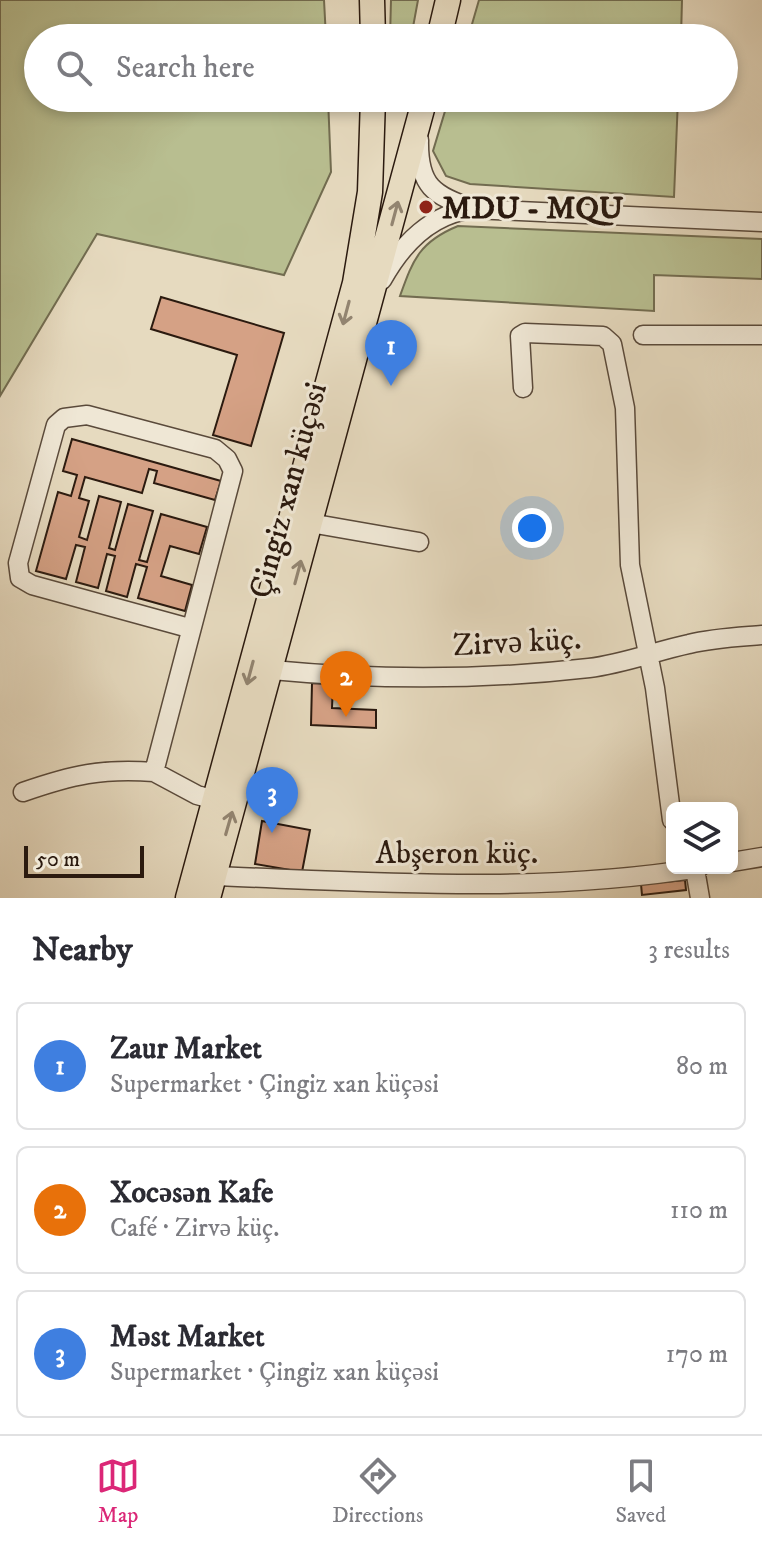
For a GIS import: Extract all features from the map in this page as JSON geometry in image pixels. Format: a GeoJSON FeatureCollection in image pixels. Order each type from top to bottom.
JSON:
{"type":"FeatureCollection","features":[{"type":"Feature","properties":{"kind":"main road"},"geometry":{"type":"LineString","coordinates":[[438,24],[439,0]]}},
{"type":"Feature","properties":{"kind":"main road"},"geometry":{"type":"LineString","coordinates":[[442,24],[448,0]]}},
{"type":"Feature","properties":{"kind":"main road","name":"Çingiz xan küçəsi"},"geometry":{"type":"LineString","coordinates":[[188,898],[355,283],[370,192],[373,112]]}},
{"type":"Feature","properties":{"kind":"main road","name":"Çingiz xan küçəsi"},"geometry":{"type":"LineString","coordinates":[[211,887],[422,112]]}},
{"type":"Feature","properties":{"kind":"street"},"geometry":{"type":"LineString","coordinates":[[419,124],[421,170],[430,188],[446,200],[474,209]]}},
{"type":"Feature","properties":{"kind":"street"},"geometry":{"type":"LineString","coordinates":[[371,300],[402,248],[431,222],[455,211],[474,209],[762,222]]}},
{"type":"Feature","properties":{"kind":"street"},"geometry":{"type":"LineString","coordinates":[[523,388],[520,336],[525,333],[603,336],[612,344],[625,408],[630,565],[648,654],[669,802]]}},
{"type":"Feature","properties":{"kind":"street"},"geometry":{"type":"LineString","coordinates":[[643,335],[762,335]]}},
{"type":"Feature","properties":{"kind":"street"},"geometry":{"type":"LineString","coordinates":[[154,772],[189,628],[230,492],[233,471],[227,459],[215,449],[87,415],[64,418],[56,425],[18,563],[20,578],[32,585],[189,628]]}},
{"type":"Feature","properties":{"kind":"street"},"geometry":{"type":"LineString","coordinates":[[310,523],[419,542]]}},
{"type":"Feature","properties":{"kind":"street","name":"Zirvə küç."},"geometry":{"type":"LineString","coordinates":[[272,670],[341,677],[589,668],[693,643],[762,635]]}},
{"type":"Feature","properties":{"kind":"street"},"geometry":{"type":"LineString","coordinates":[[23,792],[76,774],[111,769],[154,772],[197,795],[215,800]]}},
{"type":"Feature","properties":{"kind":"street"},"geometry":{"type":"LineString","coordinates":[[738,861],[762,857]]}},
{"type":"Feature","properties":{"kind":"street","name":"Abşeron küç."},"geometry":{"type":"LineString","coordinates":[[211,887],[566,882],[666,871]]}},
{"type":"Feature","properties":{"kind":"street"},"geometry":{"type":"LineString","coordinates":[[690,874],[700,898]]}},
{"type":"Feature","properties":{"kind":"green space"},"geometry":{"type":"Polygon","coordinates":[[[0,0],[324,0],[325,24],[24,24],[24,112],[329,112],[331,172],[284,275],[97,234],[0,396],[0,0]]]}},
{"type":"Feature","properties":{"kind":"green space"},"geometry":{"type":"Polygon","coordinates":[[[391,0],[418,0],[414,24],[390,24],[391,0]]]}},
{"type":"Feature","properties":{"kind":"green space"},"geometry":{"type":"Polygon","coordinates":[[[479,0],[682,0],[681,24],[472,24],[479,0]]]}},
{"type":"Feature","properties":{"kind":"green space"},"geometry":{"type":"Polygon","coordinates":[[[445,112],[677,112],[674,197],[470,184],[446,176],[433,151],[445,112]]]}},
{"type":"Feature","properties":{"kind":"green space"},"geometry":{"type":"Polygon","coordinates":[[[458,226],[762,239],[762,279],[654,275],[654,311],[400,296],[419,254],[434,239],[458,226]]]}},
{"type":"Feature","properties":{"kind":"building"},"geometry":{"type":"Polygon","coordinates":[[[161,297],[284,333],[251,446],[213,435],[237,355],[151,329],[161,297]]]}},
{"type":"Feature","properties":{"kind":"building"},"geometry":{"type":"Polygon","coordinates":[[[72,439],[221,481],[215,500],[154,483],[157,471],[149,469],[142,493],[85,477],[79,498],[89,501],[79,537],[87,540],[99,496],[121,502],[109,548],[115,550],[128,504],[153,511],[139,560],[147,562],[161,514],[207,527],[199,554],[170,546],[161,576],[192,585],[185,611],[138,598],[147,567],[136,564],[127,597],[106,591],[115,556],[107,554],[98,588],[76,582],[85,547],[76,545],[66,579],[36,571],[58,492],[71,496],[77,475],[63,471],[72,439]]]}},
{"type":"Feature","properties":{"kind":"building"},"geometry":{"type":"Polygon","coordinates":[[[312,683],[333,684],[332,708],[376,710],[376,728],[311,725],[312,683]]]}},
{"type":"Feature","properties":{"kind":"building"},"geometry":{"type":"Polygon","coordinates":[[[262,821],[310,830],[302,872],[255,864],[262,821]]]}},
{"type":"Feature","properties":{"kind":"building"},"geometry":{"type":"Polygon","coordinates":[[[685,880],[686,890],[642,895],[641,884],[685,880]]]}},
{"type":"Feature","properties":{"kind":"place","name":"MDU - MQU"},"geometry":{"type":"Point","coordinates":[426,207]}},
{"type":"Feature","properties":{"kind":"place","name":"Zaur Market"},"geometry":{"type":"Point","coordinates":[391,386]}},
{"type":"Feature","properties":{"kind":"place","name":"Xocəsən Kafe"},"geometry":{"type":"Point","coordinates":[346,717]}},
{"type":"Feature","properties":{"kind":"place","name":"Məst Market"},"geometry":{"type":"Point","coordinates":[272,833]}}]}
